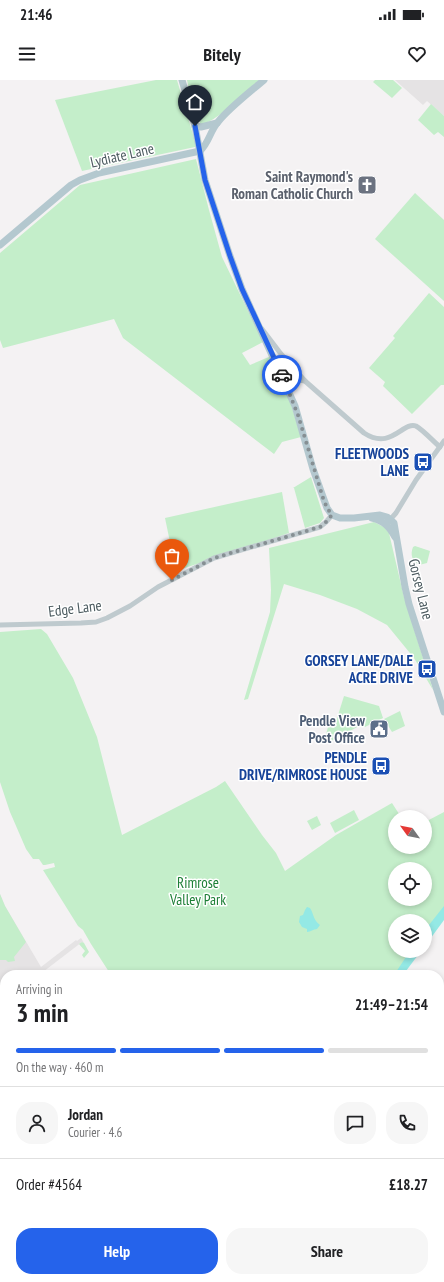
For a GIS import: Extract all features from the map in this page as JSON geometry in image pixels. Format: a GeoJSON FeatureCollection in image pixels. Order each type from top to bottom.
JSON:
{"type":"FeatureCollection","features":[{"type":"Feature","properties":{"kind":"main road"},"geometry":{"type":"LineString","coordinates":[[182,80],[195,126],[205,180],[230,256],[242,289],[286,385],[298,415],[327,508],[332,515],[344,518],[380,515],[389,522]]}},
{"type":"Feature","properties":{"kind":"main road"},"geometry":{"type":"LineString","coordinates":[[200,151],[207,143],[217,123],[224,115],[264,80]]}},
{"type":"Feature","properties":{"kind":"main road"},"geometry":{"type":"LineString","coordinates":[[195,126],[202,127],[217,123]]}},
{"type":"Feature","properties":{"kind":"main road","name":"Lydiate Lane"},"geometry":{"type":"LineString","coordinates":[[0,244],[80,180],[99,173],[200,151]]}},
{"type":"Feature","properties":{"kind":"main road","name":"Gorsey Lane"},"geometry":{"type":"LineString","coordinates":[[389,522],[395,526],[410,604],[444,712]]}},
{"type":"Feature","properties":{"kind":"street"},"geometry":{"type":"LineString","coordinates":[[259,325],[281,354],[305,381],[364,433],[370,437],[380,439],[391,437],[409,426],[415,426],[440,447]]}},
{"type":"Feature","properties":{"kind":"street"},"geometry":{"type":"LineString","coordinates":[[286,385],[299,380],[305,381]]}},
{"type":"Feature","properties":{"kind":"street"},"geometry":{"type":"LineString","coordinates":[[389,522],[416,480],[444,441]]}},
{"type":"Feature","properties":{"kind":"street","name":"Edge Lane"},"geometry":{"type":"LineString","coordinates":[[0,625],[96,622],[130,606],[158,588],[214,558],[320,527],[332,515]]}},
{"type":"Feature","properties":{"kind":"shaded area"},"geometry":{"type":"Polygon","coordinates":[[[395,80],[444,80],[444,116],[427,101],[423,105],[395,80]]]}},
{"type":"Feature","properties":{"kind":"shaded area"},"geometry":{"type":"Polygon","coordinates":[[[0,894],[5,906],[41,967],[76,940],[77,941],[81,938],[84,943],[82,942],[46,970],[0,970],[0,894]]]}},
{"type":"Feature","properties":{"kind":"green space"},"geometry":{"type":"Polygon","coordinates":[[[156,80],[177,80],[196,145],[195,147],[82,171],[55,100],[156,80]]]}},
{"type":"Feature","properties":{"kind":"green space"},"geometry":{"type":"Polygon","coordinates":[[[187,80],[259,80],[223,113],[201,124],[194,109],[187,80]]]}},
{"type":"Feature","properties":{"kind":"green space"},"geometry":{"type":"Polygon","coordinates":[[[375,80],[393,80],[402,88],[392,98],[373,82],[375,80]]]}},
{"type":"Feature","properties":{"kind":"green space"},"geometry":{"type":"Polygon","coordinates":[[[431,104],[444,116],[444,137],[438,132],[434,135],[418,120],[431,104]]]}},
{"type":"Feature","properties":{"kind":"green space"},"geometry":{"type":"Polygon","coordinates":[[[196,159],[222,257],[263,342],[242,353],[250,365],[271,356],[289,398],[301,437],[282,442],[274,454],[123,338],[114,319],[3,348],[0,340],[0,253],[80,185],[196,159]]]}},
{"type":"Feature","properties":{"kind":"green space"},"geometry":{"type":"Polygon","coordinates":[[[415,193],[444,220],[444,301],[375,239],[415,193]]]}},
{"type":"Feature","properties":{"kind":"green space"},"geometry":{"type":"Polygon","coordinates":[[[429,293],[444,307],[444,385],[441,385],[412,414],[383,386],[385,382],[369,368],[395,338],[393,336],[429,293]]]}},
{"type":"Feature","properties":{"kind":"green space"},"geometry":{"type":"Polygon","coordinates":[[[311,477],[324,518],[320,523],[305,528],[293,488],[311,477]]]}},
{"type":"Feature","properties":{"kind":"green space"},"geometry":{"type":"Polygon","coordinates":[[[282,492],[289,533],[176,571],[165,518],[282,492]]]}},
{"type":"Feature","properties":{"kind":"green space"},"geometry":{"type":"Polygon","coordinates":[[[374,522],[384,527],[389,533],[404,597],[433,690],[414,658],[387,625],[357,609],[320,595],[284,584],[248,699],[244,700],[270,612],[271,590],[269,548],[374,522]]]}},
{"type":"Feature","properties":{"kind":"green space"},"geometry":{"type":"Polygon","coordinates":[[[415,546],[430,551],[427,563],[419,565],[413,559],[412,552],[413,547],[415,546]]]}},
{"type":"Feature","properties":{"kind":"green space","name":"Rimrose Valley Park"},"geometry":{"type":"Polygon","coordinates":[[[41,629],[47,634],[73,678],[97,737],[122,835],[225,781],[276,853],[285,871],[336,835],[392,803],[396,810],[388,810],[388,854],[432,854],[432,818],[444,812],[444,912],[432,928],[432,914],[388,914],[388,958],[411,958],[403,970],[108,970],[43,870],[55,867],[54,863],[43,865],[39,859],[33,859],[26,849],[10,812],[0,782],[0,632],[41,629]]]}},
{"type":"Feature","properties":{"kind":"green space"},"geometry":{"type":"Polygon","coordinates":[[[344,696],[379,706],[383,718],[365,727],[361,725],[328,743],[325,738],[328,727],[334,728],[344,696]]]}},
{"type":"Feature","properties":{"kind":"green space"},"geometry":{"type":"Polygon","coordinates":[[[400,711],[405,726],[392,732],[384,719],[400,711]]]}},
{"type":"Feature","properties":{"kind":"green space"},"geometry":{"type":"Polygon","coordinates":[[[354,810],[359,820],[335,833],[330,823],[354,810]]]}},
{"type":"Feature","properties":{"kind":"green space"},"geometry":{"type":"Polygon","coordinates":[[[317,816],[321,825],[312,830],[307,821],[317,816]]]}},
{"type":"Feature","properties":{"kind":"green space"},"geometry":{"type":"Polygon","coordinates":[[[0,894],[5,906],[26,942],[14,957],[15,961],[8,962],[6,960],[0,960],[0,894]]]}},
{"type":"Feature","properties":{"kind":"green space"},"geometry":{"type":"Polygon","coordinates":[[[82,942],[89,952],[84,958],[82,955],[85,951],[79,944],[82,942]]]}},
{"type":"Feature","properties":{"kind":"water"},"geometry":{"type":"Polygon","coordinates":[[[444,906],[444,920],[432,936],[432,921],[444,906]]]}},
{"type":"Feature","properties":{"kind":"water"},"geometry":{"type":"Polygon","coordinates":[[[307,907],[310,908],[315,919],[320,925],[317,929],[310,932],[307,932],[307,929],[302,927],[299,922],[300,916],[303,915],[307,907]]]}},
{"type":"Feature","properties":{"kind":"water"},"geometry":{"type":"Polygon","coordinates":[[[405,958],[416,958],[407,970],[397,970],[405,958]]]}},
{"type":"Feature","properties":{"kind":"way so far"},"geometry":{"type":"LineString","coordinates":[[172,580],[214,558],[320,527],[332,515],[329,512],[323,498],[313,469],[298,415],[282,375]]}},
{"type":"Feature","properties":{"kind":"place","name":"Saint Raymond's Roman Catholic Church"},"geometry":{"type":"Point","coordinates":[367,185]}},
{"type":"Feature","properties":{"kind":"place","name":"FLEETWOODS LANE"},"geometry":{"type":"Point","coordinates":[423,462]}},
{"type":"Feature","properties":{"kind":"place","name":"GORSEY LANE/DALE ACRE DRIVE"},"geometry":{"type":"Point","coordinates":[427,669]}},
{"type":"Feature","properties":{"kind":"place","name":"Pendle View Post Office"},"geometry":{"type":"Point","coordinates":[379,729]}},
{"type":"Feature","properties":{"kind":"place","name":"PENDLE DRIVE/RIMROSE HOUSE"},"geometry":{"type":"Point","coordinates":[381,766]}},
{"type":"Feature","properties":{"kind":"route"},"geometry":{"type":"LineString","coordinates":[[195,126],[205,180],[230,256],[242,289],[282,375]]}}]}
